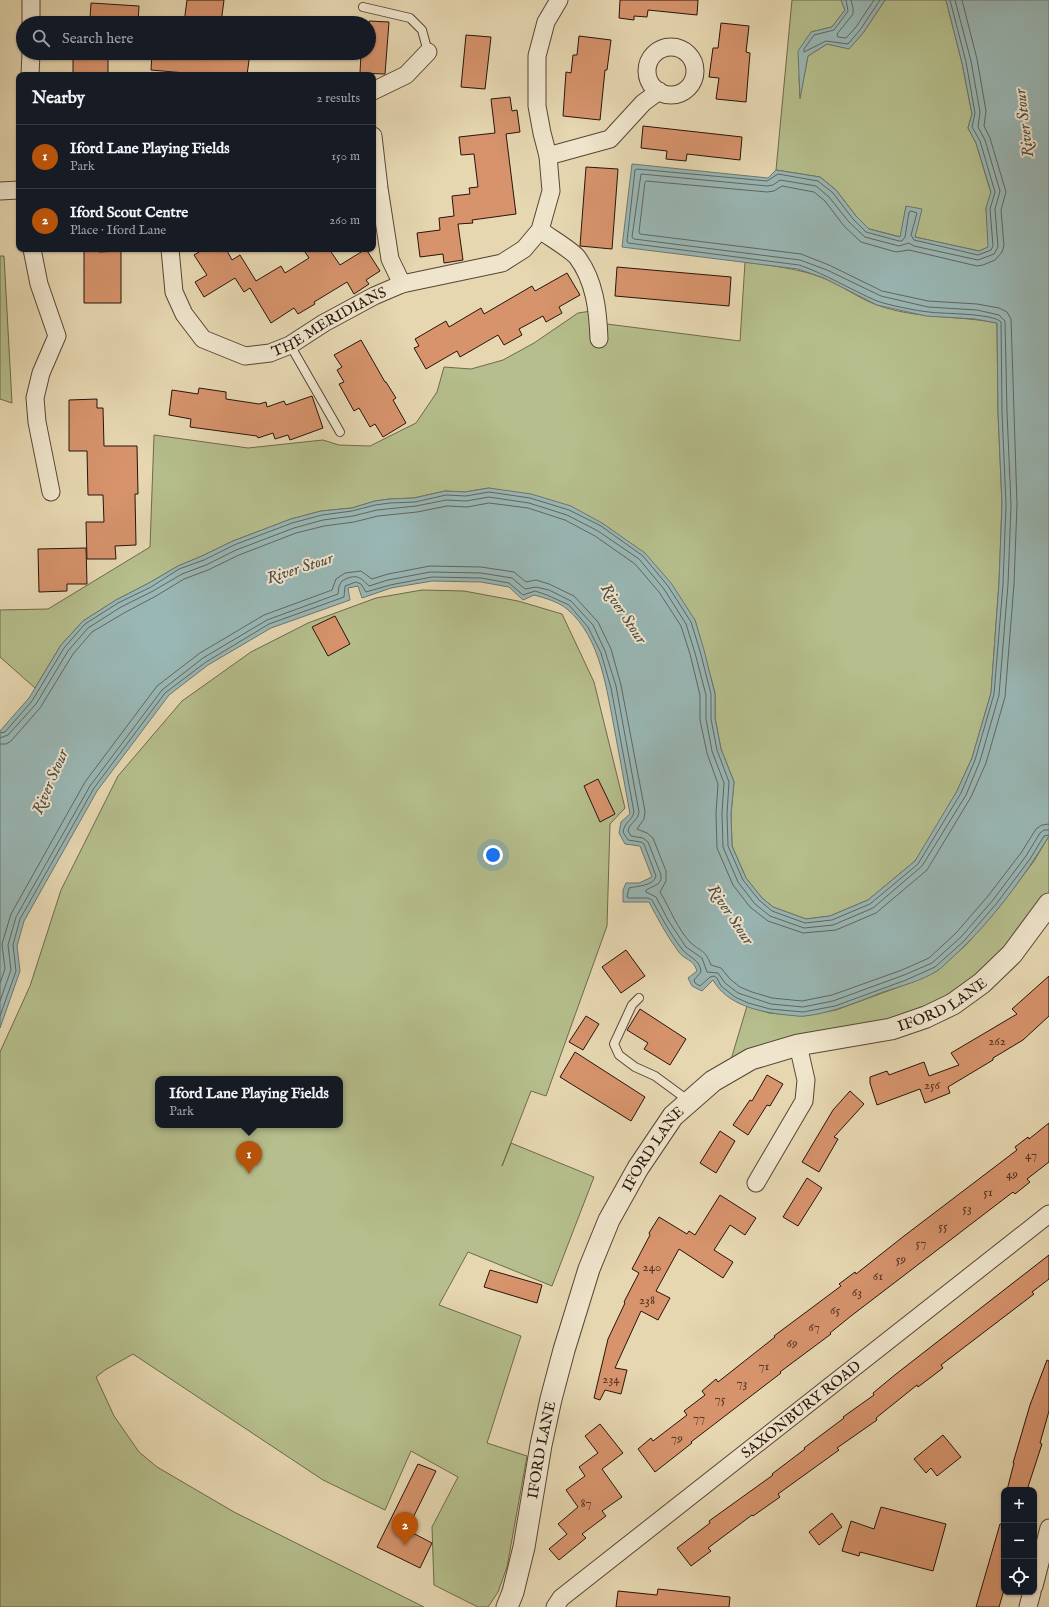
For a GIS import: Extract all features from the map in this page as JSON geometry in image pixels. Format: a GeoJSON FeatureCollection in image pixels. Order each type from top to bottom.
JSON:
{"type":"FeatureCollection","features":[{"type":"Feature","properties":{"kind":"street"},"geometry":{"type":"LineString","coordinates":[[31,0],[31,16]]}},
{"type":"Feature","properties":{"kind":"street","name":"THE MERIDIANS"},"geometry":{"type":"LineString","coordinates":[[543,0],[546,22]]}},
{"type":"Feature","properties":{"kind":"street","name":"THE MERIDIANS"},"geometry":{"type":"LineString","coordinates":[[170,252],[174,292],[184,314],[203,339],[244,356],[270,353],[290,345],[324,323],[374,296],[402,284],[502,263],[524,249],[540,230],[551,191],[548,156],[537,106],[537,56],[546,22],[559,0]]}},
{"type":"Feature","properties":{"kind":"street"},"geometry":{"type":"LineString","coordinates":[[376,90],[406,76],[428,52]]}},
{"type":"Feature","properties":{"kind":"street"},"geometry":{"type":"LineString","coordinates":[[30,72],[31,60]]}},
{"type":"Feature","properties":{"kind":"street"},"geometry":{"type":"LineString","coordinates":[[548,156],[610,139],[643,103],[659,91]]}},
{"type":"Feature","properties":{"kind":"street"},"geometry":{"type":"LineString","coordinates":[[376,174],[390,259],[402,284]]}},
{"type":"Feature","properties":{"kind":"street"},"geometry":{"type":"LineString","coordinates":[[0,191],[16,190]]}},
{"type":"Feature","properties":{"kind":"street"},"geometry":{"type":"LineString","coordinates":[[540,230],[576,257],[590,281],[598,310],[599,339]]}},
{"type":"Feature","properties":{"kind":"street"},"geometry":{"type":"LineString","coordinates":[[33,252],[39,284],[57,336],[41,373],[35,398],[37,422],[51,492]]}},
{"type":"Feature","properties":{"kind":"street","name":"IFORD LANE"},"geometry":{"type":"LineString","coordinates":[[507,1607],[513,1592],[524,1548],[541,1445],[550,1406],[564,1350],[589,1269],[609,1220],[638,1168],[673,1116],[713,1081],[751,1059],[798,1045],[891,1029],[926,1017],[953,1004],[982,983],[1012,954],[1049,904]]}},
{"type":"Feature","properties":{"kind":"street"},"geometry":{"type":"LineString","coordinates":[[756,1183],[804,1101],[806,1080],[798,1045]]}},
{"type":"Feature","properties":{"kind":"street","name":"SAXONBURY ROAD"},"geometry":{"type":"LineString","coordinates":[[555,1607],[561,1598],[1049,1214]]}},
{"type":"Feature","properties":{"kind":"street"},"geometry":{"type":"LineString","coordinates":[[1037,1574],[1049,1528]]}},
{"type":"Feature","properties":{"kind":"street"},"geometry":{"type":"LineString","coordinates":[[1028,1607],[1031,1595]]}},
{"type":"Feature","properties":{"kind":"lane"},"geometry":{"type":"LineString","coordinates":[[363,7],[410,18],[422,30],[428,52]]}},
{"type":"Feature","properties":{"kind":"lane"},"geometry":{"type":"LineString","coordinates":[[290,345],[340,432]]}},
{"type":"Feature","properties":{"kind":"lane"},"geometry":{"type":"LineString","coordinates":[[639,998],[632,1005],[614,1044],[618,1055],[635,1067],[655,1076],[690,1102]]}},
{"type":"Feature","properties":{"kind":"green space"},"geometry":{"type":"Polygon","coordinates":[[[792,0],[841,0],[845,10],[832,27],[811,32],[799,77],[800,96],[808,56],[827,44],[849,48],[863,33],[885,0],[946,0],[962,63],[972,114],[968,128],[976,143],[991,193],[986,208],[989,247],[979,251],[915,237],[906,206],[901,237],[869,229],[856,216],[836,190],[820,177],[776,170],[792,0]]]}},
{"type":"Feature","properties":{"kind":"green space"},"geometry":{"type":"Polygon","coordinates":[[[0,256],[4,256],[12,403],[0,399],[0,256]]]}},
{"type":"Feature","properties":{"kind":"green space"},"geometry":{"type":"Polygon","coordinates":[[[745,262],[785,268],[814,275],[830,281],[877,305],[906,313],[997,323],[998,412],[1002,504],[999,583],[991,693],[972,758],[957,791],[933,834],[915,861],[868,900],[830,916],[806,919],[773,907],[762,898],[746,878],[732,846],[731,814],[734,782],[721,749],[715,718],[715,693],[695,620],[489,488],[465,492],[445,491],[414,498],[375,501],[352,508],[321,511],[291,519],[233,541],[178,566],[116,600],[83,621],[61,645],[35,688],[0,657],[0,610],[48,609],[150,547],[154,435],[248,448],[323,440],[339,445],[370,446],[416,423],[437,392],[444,367],[471,369],[503,360],[534,343],[578,313],[598,310],[599,323],[740,341],[745,262]]]}},
{"type":"Feature","properties":{"kind":"green space"},"geometry":{"type":"Polygon","coordinates":[[[422,590],[464,591],[518,601],[562,614],[594,682],[625,808],[610,824],[607,926],[546,1096],[531,1091],[502,1166],[511,1143],[594,1177],[552,1286],[468,1252],[439,1305],[521,1336],[487,1443],[527,1456],[507,1567],[498,1592],[488,1607],[478,1607],[434,1585],[432,1527],[458,1477],[411,1451],[385,1510],[323,1480],[133,1354],[96,1377],[114,1416],[139,1452],[157,1467],[234,1512],[424,1607],[0,1607],[0,1052],[30,986],[61,890],[118,776],[182,701],[251,652],[308,623],[376,598],[422,590]]]}},
{"type":"Feature","properties":{"kind":"green space"},"geometry":{"type":"Polygon","coordinates":[[[1049,836],[1049,904],[953,1004],[727,1073],[747,1006],[769,1013],[803,1016],[836,1010],[907,984],[937,971],[967,944],[1000,906],[1034,861],[1049,836]]]}},
{"type":"Feature","properties":{"kind":"water"},"geometry":{"type":"Polygon","coordinates":[[[841,0],[885,0],[863,33],[849,49],[827,44],[808,56],[800,99],[798,51],[811,32],[832,27],[845,10],[841,0]]]}},
{"type":"Feature","properties":{"kind":"water","name":"River Stour"},"geometry":{"type":"Polygon","coordinates":[[[946,0],[1049,0],[1049,836],[1029,868],[982,928],[969,942],[931,975],[844,1007],[815,1015],[787,1015],[766,1012],[745,1006],[727,996],[719,989],[713,980],[702,991],[692,986],[688,978],[697,971],[695,967],[678,951],[649,902],[623,902],[623,890],[626,883],[639,883],[652,877],[640,846],[625,844],[619,833],[621,822],[630,814],[609,700],[601,666],[595,650],[588,634],[578,621],[567,609],[552,600],[534,595],[523,600],[509,587],[481,582],[432,581],[391,588],[362,598],[358,586],[348,588],[350,600],[271,628],[208,665],[169,695],[97,791],[24,921],[17,946],[20,971],[0,1028],[0,731],[29,698],[61,645],[83,621],[116,600],[178,566],[233,541],[291,519],[321,511],[352,508],[375,501],[414,498],[445,491],[465,492],[489,488],[531,494],[571,506],[602,523],[645,553],[671,583],[695,620],[715,694],[715,718],[721,749],[734,782],[731,814],[732,846],[746,878],[762,898],[773,907],[806,919],[830,916],[868,900],[915,861],[957,791],[972,758],[991,693],[999,583],[1002,504],[998,412],[997,323],[975,319],[926,316],[877,305],[824,278],[798,269],[622,247],[632,164],[768,178],[776,170],[820,177],[836,190],[856,216],[869,229],[900,237],[906,206],[922,209],[915,237],[979,251],[988,247],[986,208],[991,192],[976,143],[968,128],[972,114],[962,63],[946,0]]]}},
{"type":"Feature","properties":{"kind":"building"},"geometry":{"type":"Polygon","coordinates":[[[187,0],[224,0],[222,16],[185,16],[187,0]]]}},
{"type":"Feature","properties":{"kind":"building"},"geometry":{"type":"Polygon","coordinates":[[[620,0],[698,0],[697,15],[648,10],[647,17],[634,16],[634,20],[619,18],[620,0]]]}},
{"type":"Feature","properties":{"kind":"building"},"geometry":{"type":"Polygon","coordinates":[[[91,3],[139,6],[138,16],[90,16],[91,3]]]}},
{"type":"Feature","properties":{"kind":"building"},"geometry":{"type":"Polygon","coordinates":[[[376,21],[389,22],[385,74],[376,74],[376,72],[360,72],[361,60],[376,60],[376,21]]]}},
{"type":"Feature","properties":{"kind":"building"},"geometry":{"type":"Polygon","coordinates":[[[721,23],[749,26],[746,52],[750,53],[746,102],[716,99],[719,78],[709,77],[713,48],[718,48],[721,23]]]}},
{"type":"Feature","properties":{"kind":"building"},"geometry":{"type":"Polygon","coordinates":[[[466,35],[491,37],[485,89],[461,87],[466,35]]]}},
{"type":"Feature","properties":{"kind":"building"},"geometry":{"type":"Polygon","coordinates":[[[579,36],[611,40],[607,70],[605,70],[600,120],[563,116],[566,72],[571,73],[573,55],[577,55],[579,36]]]}},
{"type":"Feature","properties":{"kind":"building"},"geometry":{"type":"Polygon","coordinates":[[[73,60],[108,60],[108,72],[73,72],[73,60]]]}},
{"type":"Feature","properties":{"kind":"building"},"geometry":{"type":"Polygon","coordinates":[[[152,60],[249,60],[247,72],[174,72],[151,70],[152,60]]]}},
{"type":"Feature","properties":{"kind":"building"},"geometry":{"type":"Polygon","coordinates":[[[510,97],[512,111],[517,110],[520,132],[506,134],[516,214],[472,220],[473,223],[458,224],[463,260],[444,263],[443,254],[420,257],[417,233],[440,230],[439,218],[454,216],[452,196],[470,194],[469,188],[478,187],[474,154],[461,155],[459,137],[495,133],[491,99],[510,97]]]}},
{"type":"Feature","properties":{"kind":"building"},"geometry":{"type":"Polygon","coordinates":[[[643,126],[742,137],[740,160],[687,154],[686,161],[666,159],[667,151],[641,148],[643,126]]]}},
{"type":"Feature","properties":{"kind":"building"},"geometry":{"type":"Polygon","coordinates":[[[586,167],[618,169],[612,249],[580,246],[586,167]]]}},
{"type":"Feature","properties":{"kind":"building"},"geometry":{"type":"Polygon","coordinates":[[[84,252],[121,252],[121,303],[84,303],[84,252]]]}},
{"type":"Feature","properties":{"kind":"building"},"geometry":{"type":"Polygon","coordinates":[[[199,252],[228,252],[232,260],[240,255],[256,281],[281,266],[285,273],[309,258],[305,252],[331,252],[340,265],[361,252],[368,252],[380,271],[366,280],[369,284],[354,294],[347,282],[314,302],[315,304],[298,314],[294,308],[271,323],[250,288],[244,292],[235,278],[204,297],[195,282],[207,275],[194,255],[199,252]]]}},
{"type":"Feature","properties":{"kind":"building"},"geometry":{"type":"Polygon","coordinates":[[[617,267],[731,277],[729,306],[615,296],[617,267]]]}},
{"type":"Feature","properties":{"kind":"building"},"geometry":{"type":"Polygon","coordinates":[[[567,273],[580,295],[559,307],[562,313],[546,322],[543,316],[519,329],[522,335],[504,345],[498,335],[460,357],[457,351],[426,369],[414,348],[419,346],[415,339],[446,321],[449,327],[481,308],[484,314],[532,286],[535,291],[567,273]]]}},
{"type":"Feature","properties":{"kind":"building"},"geometry":{"type":"Polygon","coordinates":[[[361,340],[396,398],[393,400],[406,423],[383,437],[375,424],[370,427],[359,408],[354,411],[339,384],[344,382],[337,370],[342,367],[334,355],[361,340]]]}},
{"type":"Feature","properties":{"kind":"building"},"geometry":{"type":"Polygon","coordinates":[[[199,388],[226,392],[226,399],[259,404],[266,402],[267,407],[284,401],[286,405],[312,396],[323,428],[290,440],[288,435],[275,439],[273,433],[258,438],[257,436],[190,427],[191,419],[169,415],[172,390],[198,394],[199,388]]]}},
{"type":"Feature","properties":{"kind":"building"},"geometry":{"type":"Polygon","coordinates":[[[97,399],[97,408],[103,408],[104,446],[137,446],[138,494],[135,494],[136,545],[115,546],[116,559],[87,559],[86,522],[104,522],[103,495],[88,495],[87,451],[69,451],[69,400],[97,399]]]}},
{"type":"Feature","properties":{"kind":"building"},"geometry":{"type":"Polygon","coordinates":[[[86,548],[87,584],[67,584],[67,591],[39,592],[38,549],[86,548]]]}},
{"type":"Feature","properties":{"kind":"building"},"geometry":{"type":"Polygon","coordinates":[[[335,616],[350,644],[328,656],[312,627],[335,616]]]}},
{"type":"Feature","properties":{"kind":"building"},"geometry":{"type":"Polygon","coordinates":[[[598,779],[615,814],[600,822],[584,786],[598,779]]]}},
{"type":"Feature","properties":{"kind":"building"},"geometry":{"type":"Polygon","coordinates":[[[626,950],[645,976],[621,993],[602,967],[626,950]]]}},
{"type":"Feature","properties":{"kind":"building"},"geometry":{"type":"Polygon","coordinates":[[[1049,976],[1049,1016],[1023,1040],[948,1087],[950,1093],[925,1103],[920,1089],[877,1105],[870,1083],[870,1077],[887,1071],[889,1075],[924,1062],[929,1076],[959,1065],[951,1053],[1017,1014],[1012,1009],[1049,976]]]}},
{"type":"Feature","properties":{"kind":"building"},"geometry":{"type":"Polygon","coordinates":[[[640,1009],[686,1039],[670,1065],[644,1049],[648,1043],[627,1030],[640,1009]]]}},
{"type":"Feature","properties":{"kind":"building"},"geometry":{"type":"Polygon","coordinates":[[[586,1016],[599,1024],[583,1050],[569,1042],[586,1016]]]}},
{"type":"Feature","properties":{"kind":"building"},"geometry":{"type":"Polygon","coordinates":[[[575,1052],[645,1097],[631,1121],[560,1077],[575,1052]]]}},
{"type":"Feature","properties":{"kind":"building"},"geometry":{"type":"Polygon","coordinates":[[[767,1075],[783,1084],[770,1106],[767,1105],[748,1135],[733,1125],[750,1100],[752,1101],[767,1075]]]}},
{"type":"Feature","properties":{"kind":"building"},"geometry":{"type":"Polygon","coordinates":[[[850,1091],[864,1104],[834,1137],[838,1139],[819,1172],[802,1162],[833,1110],[850,1091]]]}},
{"type":"Feature","properties":{"kind":"building"},"geometry":{"type":"Polygon","coordinates":[[[1049,1123],[1049,1162],[1027,1179],[1030,1182],[1015,1194],[1013,1192],[851,1316],[830,1333],[831,1334],[780,1372],[781,1373],[691,1442],[692,1443],[655,1472],[638,1449],[651,1438],[653,1441],[687,1415],[684,1411],[705,1395],[702,1391],[716,1379],[718,1382],[775,1337],[774,1336],[841,1286],[839,1284],[855,1272],[856,1274],[1017,1150],[1015,1147],[1028,1137],[1029,1139],[1049,1123]]]}},
{"type":"Feature","properties":{"kind":"building"},"geometry":{"type":"Polygon","coordinates":[[[720,1131],[735,1141],[716,1173],[700,1163],[720,1131]]]}},
{"type":"Feature","properties":{"kind":"building"},"geometry":{"type":"Polygon","coordinates":[[[807,1178],[822,1188],[798,1226],[783,1217],[807,1178]]]}},
{"type":"Feature","properties":{"kind":"building"},"geometry":{"type":"Polygon","coordinates":[[[720,1195],[756,1218],[745,1235],[730,1225],[714,1250],[733,1262],[723,1278],[679,1249],[656,1291],[670,1298],[658,1320],[641,1311],[615,1368],[627,1370],[621,1394],[605,1390],[600,1400],[594,1398],[608,1339],[625,1303],[624,1302],[639,1273],[632,1269],[650,1235],[649,1233],[659,1217],[687,1234],[689,1231],[695,1235],[720,1195]]]}},
{"type":"Feature","properties":{"kind":"building"},"geometry":{"type":"Polygon","coordinates":[[[1049,1255],[1049,1279],[1032,1292],[1034,1294],[941,1365],[943,1368],[918,1387],[917,1385],[876,1418],[877,1420],[837,1448],[839,1450],[778,1494],[780,1497],[753,1516],[752,1515],[708,1548],[711,1551],[691,1566],[677,1548],[710,1523],[709,1521],[773,1475],[772,1474],[805,1449],[804,1448],[844,1418],[843,1417],[874,1395],[873,1393],[896,1374],[1049,1255]]]}},
{"type":"Feature","properties":{"kind":"building"},"geometry":{"type":"Polygon","coordinates":[[[490,1270],[542,1285],[537,1303],[484,1287],[490,1270]]]}},
{"type":"Feature","properties":{"kind":"building"},"geometry":{"type":"Polygon","coordinates":[[[1047,1360],[1049,1361],[1049,1411],[1040,1443],[1042,1444],[1028,1487],[1008,1487],[1013,1463],[1030,1405],[1047,1360]]]}},
{"type":"Feature","properties":{"kind":"building"},"geometry":{"type":"Polygon","coordinates":[[[600,1424],[623,1453],[602,1469],[622,1497],[602,1511],[606,1516],[582,1534],[586,1538],[559,1560],[549,1549],[567,1534],[558,1524],[578,1507],[566,1490],[585,1476],[579,1467],[598,1453],[585,1436],[600,1424]]]}},
{"type":"Feature","properties":{"kind":"building"},"geometry":{"type":"Polygon","coordinates":[[[943,1435],[961,1457],[937,1476],[931,1468],[926,1473],[914,1459],[943,1435]]]}},
{"type":"Feature","properties":{"kind":"building"},"geometry":{"type":"Polygon","coordinates":[[[418,1464],[436,1471],[407,1530],[432,1543],[420,1568],[377,1547],[418,1464]]]}},
{"type":"Feature","properties":{"kind":"building"},"geometry":{"type":"Polygon","coordinates":[[[881,1507],[946,1524],[933,1571],[860,1552],[859,1556],[842,1551],[851,1521],[874,1529],[881,1507]]]}},
{"type":"Feature","properties":{"kind":"building"},"geometry":{"type":"Polygon","coordinates":[[[832,1513],[842,1527],[819,1545],[809,1532],[832,1513]]]}},
{"type":"Feature","properties":{"kind":"building"},"geometry":{"type":"Polygon","coordinates":[[[1001,1524],[1001,1595],[1003,1595],[999,1607],[976,1607],[1001,1524]]]}},
{"type":"Feature","properties":{"kind":"building"},"geometry":{"type":"Polygon","coordinates":[[[658,1589],[730,1597],[729,1607],[616,1607],[618,1591],[657,1595],[658,1589]]]}},
{"type":"Feature","properties":{"kind":"place","name":"Iford Lane Playing Fields"},"geometry":{"type":"Point","coordinates":[249,1174]}},
{"type":"Feature","properties":{"kind":"place","name":"Iford Scout Centre"},"geometry":{"type":"Point","coordinates":[405,1545]}}]}
